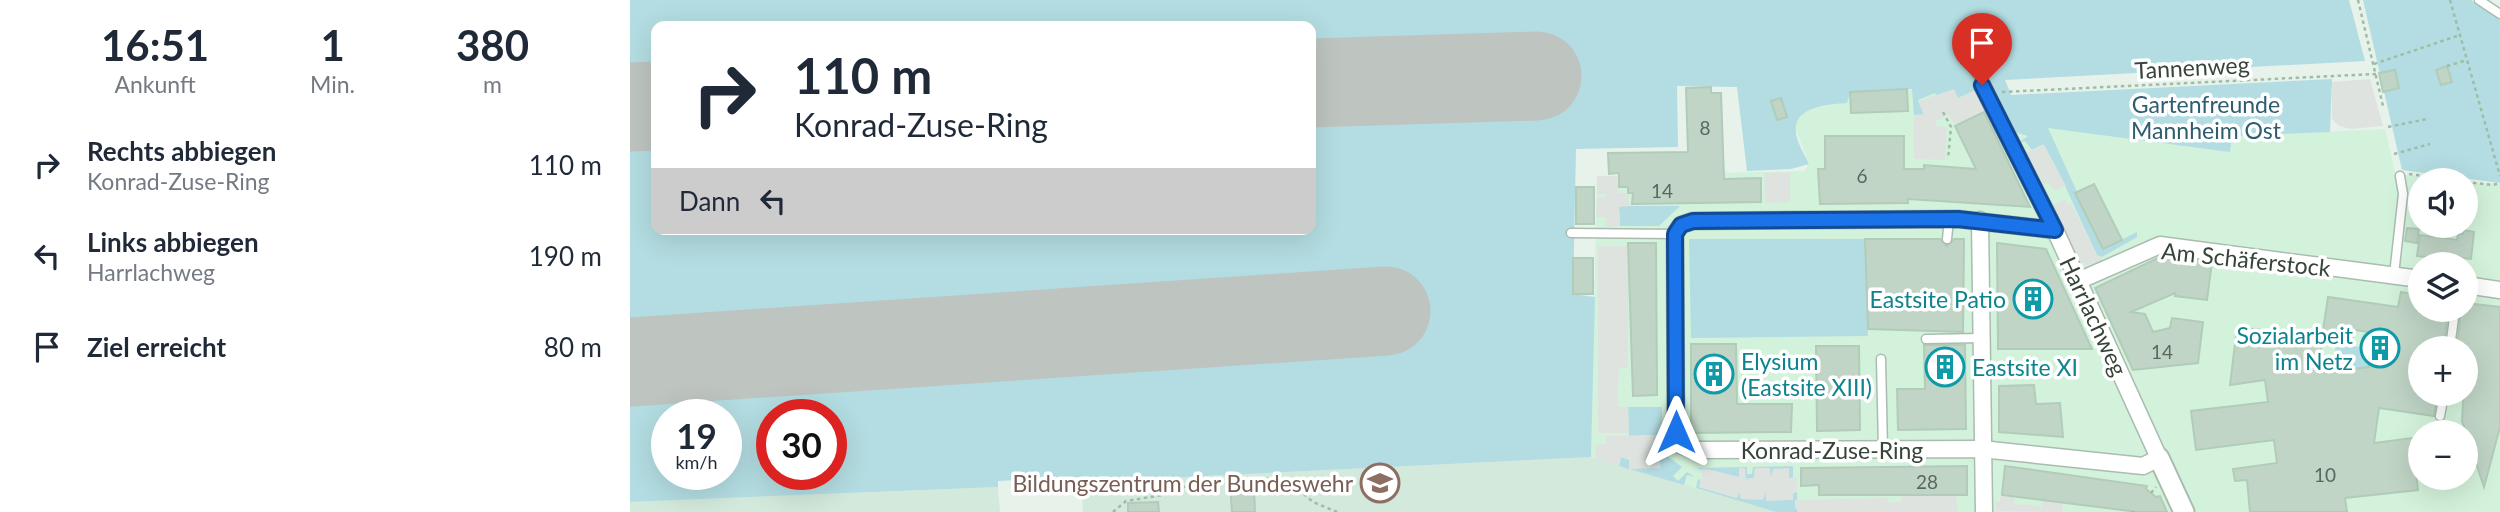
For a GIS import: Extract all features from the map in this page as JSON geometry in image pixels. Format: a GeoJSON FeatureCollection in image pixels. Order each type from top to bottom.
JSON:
{"type":"FeatureCollection","features":[{"type":"Feature","properties":{"kind":"street","name":"Harrlachweg"},"geometry":{"type":"LineString","coordinates":[[1982,85],[2055,230],[2184,512]]}},
{"type":"Feature","properties":{"kind":"street"},"geometry":{"type":"LineString","coordinates":[[1675,234],[1681,225],[1693,221],[1949,219],[1980,220],[2055,230]]}},
{"type":"Feature","properties":{"kind":"street"},"geometry":{"type":"LineString","coordinates":[[1980,220],[1981,449],[1984,512]]}},
{"type":"Feature","properties":{"kind":"street","name":"Konrad-Zuse-Ring"},"geometry":{"type":"LineString","coordinates":[[1675,234],[1676,432],[1681,445],[1693,450],[1981,449],[2143,466],[2159,458]]}},
{"type":"Feature","properties":{"kind":"street","name":"Am Schäferstock"},"geometry":{"type":"LineString","coordinates":[[2078,281],[2160,245],[2408,277]]}},
{"type":"Feature","properties":{"kind":"street"},"geometry":{"type":"LineString","coordinates":[[2478,287],[2500,290]]}},
{"type":"Feature","properties":{"kind":"lane"},"geometry":{"type":"LineString","coordinates":[[2479,0],[2500,14]]}},
{"type":"Feature","properties":{"kind":"lane"},"geometry":{"type":"LineString","coordinates":[[1960,35],[1982,85]]}},
{"type":"Feature","properties":{"kind":"lane"},"geometry":{"type":"LineString","coordinates":[[2394,275],[2403,194],[2399,174]]}},
{"type":"Feature","properties":{"kind":"lane"},"geometry":{"type":"LineString","coordinates":[[1947,239],[1949,219]]}},
{"type":"Feature","properties":{"kind":"lane"},"geometry":{"type":"LineString","coordinates":[[1571,233],[1675,234]]}},
{"type":"Feature","properties":{"kind":"lane"},"geometry":{"type":"LineString","coordinates":[[1926,339],[1981,338]]}},
{"type":"Feature","properties":{"kind":"lane"},"geometry":{"type":"LineString","coordinates":[[1881,359],[1883,450]]}},
{"type":"Feature","properties":{"kind":"lane"},"geometry":{"type":"LineString","coordinates":[[2440,416],[2442,406]]}},
{"type":"Feature","properties":{"kind":"path"},"geometry":{"type":"LineString","coordinates":[[2358,0],[2383,106]]}},
{"type":"Feature","properties":{"kind":"path"},"geometry":{"type":"LineString","coordinates":[[2450,0],[2500,176]]}},
{"type":"Feature","properties":{"kind":"path"},"geometry":{"type":"LineString","coordinates":[[2374,64],[2460,34]]}},
{"type":"Feature","properties":{"kind":"path"},"geometry":{"type":"LineString","coordinates":[[2447,66],[2467,60]]}},
{"type":"Feature","properties":{"kind":"path","name":"Tannenweg"},"geometry":{"type":"LineString","coordinates":[[2010,91],[2376,74]]}},
{"type":"Feature","properties":{"kind":"path"},"geometry":{"type":"LineString","coordinates":[[1943,112],[1951,127],[1948,159]]}},
{"type":"Feature","properties":{"kind":"path"},"geometry":{"type":"LineString","coordinates":[[2388,127],[2427,118]]}},
{"type":"Feature","properties":{"kind":"path"},"geometry":{"type":"LineString","coordinates":[[2394,154],[2430,144]]}},
{"type":"Feature","properties":{"kind":"path"},"geometry":{"type":"LineString","coordinates":[[2399,174],[2408,175]]}},
{"type":"Feature","properties":{"kind":"path"},"geometry":{"type":"LineString","coordinates":[[2478,183],[2500,183]]}},
{"type":"Feature","properties":{"kind":"path"},"geometry":{"type":"LineString","coordinates":[[1113,512],[1126,501],[1163,495],[1195,483],[1273,478],[1287,480],[1313,502],[1337,512]]}},
{"type":"Feature","properties":{"kind":"path"},"geometry":{"type":"LineString","coordinates":[[2151,481],[2161,487]]}},
{"type":"Feature","properties":{"kind":"shaded area"},"geometry":{"type":"Polygon","coordinates":[[[2370,79],[2383,126],[2351,129],[2339,126],[2332,119],[2332,82],[2370,79]]]}},
{"type":"Feature","properties":{"kind":"shaded area"},"geometry":{"type":"Polygon","coordinates":[[[2005,80],[2010,95],[2229,152],[2231,136],[2385,129],[2396,176],[2408,175],[2408,238],[2478,238],[2478,183],[2500,184],[2500,512],[1776,512],[1591,457],[1597,176],[1804,171],[1809,164],[1783,96],[1974,86],[2005,80]]]}},
{"type":"Feature","properties":{"kind":"shaded area"},"geometry":{"type":"Polygon","coordinates":[[[1954,89],[1958,98],[1976,90],[1985,111],[1954,125],[1949,115],[1936,121],[1936,126],[1947,127],[1945,160],[1914,159],[1914,115],[1924,114],[1918,101],[1954,89]]]}},
{"type":"Feature","properties":{"kind":"shaded area"},"geometry":{"type":"Polygon","coordinates":[[[2043,144],[2066,186],[2054,191],[2049,183],[2044,185],[2026,153],[2043,144]]]}},
{"type":"Feature","properties":{"kind":"shaded area"},"geometry":{"type":"Polygon","coordinates":[[[1790,172],[1790,202],[1765,203],[1764,173],[1790,172]]]}},
{"type":"Feature","properties":{"kind":"shaded area"},"geometry":{"type":"Polygon","coordinates":[[[1597,176],[1617,176],[1619,193],[1628,193],[1629,206],[1619,207],[1620,226],[1605,227],[1605,217],[1596,217],[1597,197],[1606,197],[1605,194],[1597,194],[1597,176]]]}},
{"type":"Feature","properties":{"kind":"shaded area"},"geometry":{"type":"Polygon","coordinates":[[[2065,200],[2068,205],[2071,203],[2097,255],[2105,262],[2085,265],[2076,259],[2052,205],[2065,200]]]}},
{"type":"Feature","properties":{"kind":"shaded area"},"geometry":{"type":"Polygon","coordinates":[[[1598,246],[1628,246],[1628,368],[1619,368],[1618,389],[1619,407],[1628,407],[1629,433],[1598,433],[1598,246]]]}},
{"type":"Feature","properties":{"kind":"shaded area"},"geometry":{"type":"Polygon","coordinates":[[[1660,435],[1660,468],[1629,469],[1629,460],[1621,457],[1619,466],[1596,459],[1595,445],[1606,444],[1606,436],[1660,435]]]}},
{"type":"Feature","properties":{"kind":"shaded area","name":"Bildungszentrum der Bundeswehr"},"geometry":{"type":"Polygon","coordinates":[[[1591,457],[1776,512],[1083,512],[1081,482],[1591,457]]]}},
{"type":"Feature","properties":{"kind":"shaded area"},"geometry":{"type":"Polygon","coordinates":[[[1703,468],[1739,477],[1739,468],[1745,468],[1746,479],[1754,478],[1755,468],[1770,468],[1771,478],[1773,469],[1789,468],[1789,478],[1797,477],[1797,492],[1793,492],[1793,500],[1766,501],[1766,491],[1763,500],[1741,499],[1739,491],[1736,498],[1699,487],[1703,468]]]}},
{"type":"Feature","properties":{"kind":"shaded area"},"geometry":{"type":"Polygon","coordinates":[[[998,487],[1000,512],[630,512],[630,502],[998,487]]]}},
{"type":"Feature","properties":{"kind":"shaded area"},"geometry":{"type":"Polygon","coordinates":[[[1902,495],[1956,495],[1958,512],[1798,512],[1795,507],[1795,500],[1888,498],[1888,502],[1901,502],[1902,495]]]}},
{"type":"Feature","properties":{"kind":"shaded area"},"geometry":{"type":"Polygon","coordinates":[[[2000,496],[2014,497],[2014,504],[2039,506],[2041,511],[2042,499],[2063,502],[2062,512],[1996,511],[1995,502],[2000,502],[2000,496]]]}},
{"type":"Feature","properties":{"kind":"green space","name":"Gartenfreunde Mannheim Ost"},"geometry":{"type":"Polygon","coordinates":[[[630,0],[2349,0],[2365,61],[2005,80],[2011,95],[2332,79],[2330,132],[2232,136],[2230,152],[2048,128],[2103,249],[2137,232],[2137,237],[2102,257],[2097,255],[2044,145],[2032,150],[2025,141],[2018,143],[2028,136],[2010,131],[1992,97],[1974,86],[1976,90],[1958,98],[1937,97],[1935,93],[1918,100],[1924,115],[1914,115],[1912,89],[1850,92],[1847,103],[1814,108],[1800,117],[1796,124],[1799,145],[1809,164],[1791,169],[1747,171],[1737,87],[1677,86],[1678,147],[1576,149],[1573,294],[1595,297],[1591,457],[1081,482],[1081,477],[998,481],[998,487],[630,502],[630,0]]]}},
{"type":"Feature","properties":{"kind":"green space"},"geometry":{"type":"Polygon","coordinates":[[[2363,0],[2471,0],[2500,20],[2500,183],[2478,180],[2478,168],[2402,170],[2363,0]]]}},
{"type":"Feature","properties":{"kind":"green space"},"geometry":{"type":"Polygon","coordinates":[[[1619,206],[1680,206],[1659,226],[1620,226],[1619,206]]]}},
{"type":"Feature","properties":{"kind":"green space"},"geometry":{"type":"Polygon","coordinates":[[[1689,239],[1865,239],[1868,336],[1691,338],[1689,239]]]}},
{"type":"Feature","properties":{"kind":"green space"},"geometry":{"type":"Polygon","coordinates":[[[2337,331],[2355,333],[2353,346],[2359,347],[2363,334],[2374,333],[2370,362],[2386,365],[2333,372],[2337,331]]]}},
{"type":"Feature","properties":{"kind":"green space"},"geometry":{"type":"Polygon","coordinates":[[[1628,407],[1662,407],[1662,435],[1629,436],[1628,407]]]}},
{"type":"Feature","properties":{"kind":"green space"},"geometry":{"type":"Polygon","coordinates":[[[1666,455],[1682,467],[1673,476],[1678,481],[1687,472],[1695,477],[1687,475],[1684,485],[1619,466],[1621,457],[1630,460],[1629,468],[1660,467],[1660,456],[1666,455]]]}},
{"type":"Feature","properties":{"kind":"green space"},"geometry":{"type":"Polygon","coordinates":[[[1793,466],[1793,478],[1789,478],[1789,469],[1771,479],[1755,468],[1754,478],[1745,479],[1745,468],[1739,478],[1695,468],[1747,467],[1747,474],[1752,474],[1753,467],[1793,466]]]}},
{"type":"Feature","properties":{"kind":"green space"},"geometry":{"type":"Polygon","coordinates":[[[1698,479],[1701,480],[1699,487],[1737,498],[1739,491],[1741,499],[1767,491],[1766,501],[1797,492],[1798,512],[1776,512],[1696,488],[1698,479]]]}},
{"type":"Feature","properties":{"kind":"building"},"geometry":{"type":"Polygon","coordinates":[[[2447,66],[2452,82],[2441,85],[2436,70],[2447,66]]]}},
{"type":"Feature","properties":{"kind":"building"},"geometry":{"type":"Polygon","coordinates":[[[2395,70],[2399,88],[2383,92],[2379,73],[2395,70]]]}},
{"type":"Feature","properties":{"kind":"building"},"geometry":{"type":"Polygon","coordinates":[[[1711,87],[1711,93],[1721,93],[1724,179],[1761,178],[1761,202],[1632,204],[1633,193],[1628,193],[1628,187],[1619,187],[1619,173],[1609,174],[1608,153],[1688,152],[1686,88],[1711,87]]]}},
{"type":"Feature","properties":{"kind":"building"},"geometry":{"type":"Polygon","coordinates":[[[1907,89],[1908,111],[1851,113],[1850,92],[1907,89]]]}},
{"type":"Feature","properties":{"kind":"building"},"geometry":{"type":"Polygon","coordinates":[[[1781,98],[1787,117],[1777,120],[1771,101],[1781,98]]]}},
{"type":"Feature","properties":{"kind":"building"},"geometry":{"type":"Polygon","coordinates":[[[1984,112],[2030,207],[1908,199],[1908,203],[1820,204],[1818,169],[1825,169],[1825,136],[1904,136],[1904,169],[1924,169],[1924,165],[1976,169],[1955,126],[1984,112]]]}},
{"type":"Feature","properties":{"kind":"building"},"geometry":{"type":"Polygon","coordinates":[[[2094,184],[2122,240],[2103,249],[2075,193],[2094,184]]]}},
{"type":"Feature","properties":{"kind":"building"},"geometry":{"type":"Polygon","coordinates":[[[1576,187],[1594,187],[1594,224],[1576,224],[1576,187]]]}},
{"type":"Feature","properties":{"kind":"building"},"geometry":{"type":"Polygon","coordinates":[[[2408,228],[2408,238],[2418,238],[2417,243],[2405,241],[2408,228]]]}},
{"type":"Feature","properties":{"kind":"building"},"geometry":{"type":"Polygon","coordinates":[[[2420,238],[2473,238],[2472,252],[2418,252],[2420,238]]]}},
{"type":"Feature","properties":{"kind":"building"},"geometry":{"type":"Polygon","coordinates":[[[1865,239],[1940,239],[1947,246],[1954,239],[1964,239],[1963,332],[1868,329],[1865,239]]]}},
{"type":"Feature","properties":{"kind":"building"},"geometry":{"type":"Polygon","coordinates":[[[1628,243],[1656,243],[1657,395],[1633,396],[1628,243]]]}},
{"type":"Feature","properties":{"kind":"building","name":"Eastsite Patio"},"geometry":{"type":"Polygon","coordinates":[[[1997,243],[2046,249],[2092,349],[1998,349],[1997,243]]]}},
{"type":"Feature","properties":{"kind":"building"},"geometry":{"type":"Polygon","coordinates":[[[2162,256],[2212,262],[2207,300],[2175,296],[2175,293],[2131,312],[2145,314],[2153,332],[2170,328],[2172,318],[2203,322],[2198,363],[2133,370],[2095,288],[2162,256]]]}},
{"type":"Feature","properties":{"kind":"building"},"geometry":{"type":"Polygon","coordinates":[[[1573,258],[1593,258],[1593,294],[1573,294],[1573,258]]]}},
{"type":"Feature","properties":{"kind":"building"},"geometry":{"type":"Polygon","coordinates":[[[2401,292],[2408,293],[2408,322],[2447,322],[2445,336],[2408,336],[2408,406],[2435,406],[2434,416],[2379,408],[2374,443],[2408,439],[2408,490],[2418,490],[2345,498],[2347,512],[2250,512],[2247,480],[2235,481],[2233,469],[2277,463],[2274,440],[2196,450],[2191,411],[2268,402],[2265,380],[2230,385],[2237,327],[2322,337],[2328,297],[2398,307],[2401,292]],[[2343,328],[2343,332],[2337,331],[2336,341],[2322,339],[2319,373],[2369,367],[2374,333],[2343,328]]]}},
{"type":"Feature","properties":{"kind":"building"},"geometry":{"type":"Polygon","coordinates":[[[2478,304],[2500,307],[2500,427],[2484,487],[2478,469],[2478,420],[2462,420],[2463,406],[2478,406],[2478,336],[2458,336],[2460,322],[2478,322],[2478,304]]]}},
{"type":"Feature","properties":{"kind":"building","name":"Elysium (Eastsite XIII)"},"geometry":{"type":"Polygon","coordinates":[[[1691,344],[1736,344],[1737,404],[1792,404],[1791,432],[1691,433],[1691,344]]]}},
{"type":"Feature","properties":{"kind":"building","name":"Eastsite XI"},"geometry":{"type":"Polygon","coordinates":[[[1924,345],[1965,345],[1966,429],[1898,430],[1897,389],[1925,389],[1924,345]]]}},
{"type":"Feature","properties":{"kind":"building"},"geometry":{"type":"Polygon","coordinates":[[[1816,346],[1859,346],[1860,430],[1817,431],[1816,346]]]}},
{"type":"Feature","properties":{"kind":"building"},"geometry":{"type":"Polygon","coordinates":[[[2034,385],[2036,404],[2060,403],[2063,437],[1999,432],[1999,386],[2034,385]]]}},
{"type":"Feature","properties":{"kind":"building"},"geometry":{"type":"Polygon","coordinates":[[[1967,466],[1967,495],[1819,495],[1819,485],[1801,486],[1801,468],[1967,466]]]}},
{"type":"Feature","properties":{"kind":"building"},"geometry":{"type":"Polygon","coordinates":[[[2005,466],[2147,486],[2146,489],[2156,497],[2160,496],[2167,512],[2138,512],[2002,495],[2005,466]]]}},
{"type":"Feature","properties":{"kind":"building"},"geometry":{"type":"Polygon","coordinates":[[[1230,484],[1245,484],[1245,489],[1254,489],[1255,512],[1232,512],[1230,484]]]}},
{"type":"Feature","properties":{"kind":"building"},"geometry":{"type":"Polygon","coordinates":[[[1158,502],[1159,512],[1128,512],[1128,503],[1158,502]]]}},
{"type":"Feature","properties":{"kind":"runway"},"geometry":{"type":"LineString","coordinates":[[1316,83],[1537,76]]}},
{"type":"Feature","properties":{"kind":"runway"},"geometry":{"type":"LineString","coordinates":[[630,107],[651,106]]}},
{"type":"Feature","properties":{"kind":"runway"},"geometry":{"type":"LineString","coordinates":[[630,362],[1386,311]]}},
{"type":"Feature","properties":{"kind":"place","name":"Eastsite Patio"},"geometry":{"type":"Point","coordinates":[2033,299]}},
{"type":"Feature","properties":{"kind":"place","name":"Sozialarbeit im Netz"},"geometry":{"type":"Point","coordinates":[2380,348]}},
{"type":"Feature","properties":{"kind":"place","name":"Eastsite XI"},"geometry":{"type":"Point","coordinates":[1945,367]}},
{"type":"Feature","properties":{"kind":"place","name":"Elysium (Eastsite XIII)"},"geometry":{"type":"Point","coordinates":[1714,374]}},
{"type":"Feature","properties":{"kind":"place","name":"Bildungszentrum der Bundeswehr"},"geometry":{"type":"Point","coordinates":[1380,483]}},
{"type":"Feature","properties":{"kind":"route"},"geometry":{"type":"LineString","coordinates":[[1676,432],[1675,234],[1681,225],[1693,221],[1958,219],[2055,230],[1982,85]]}}]}
